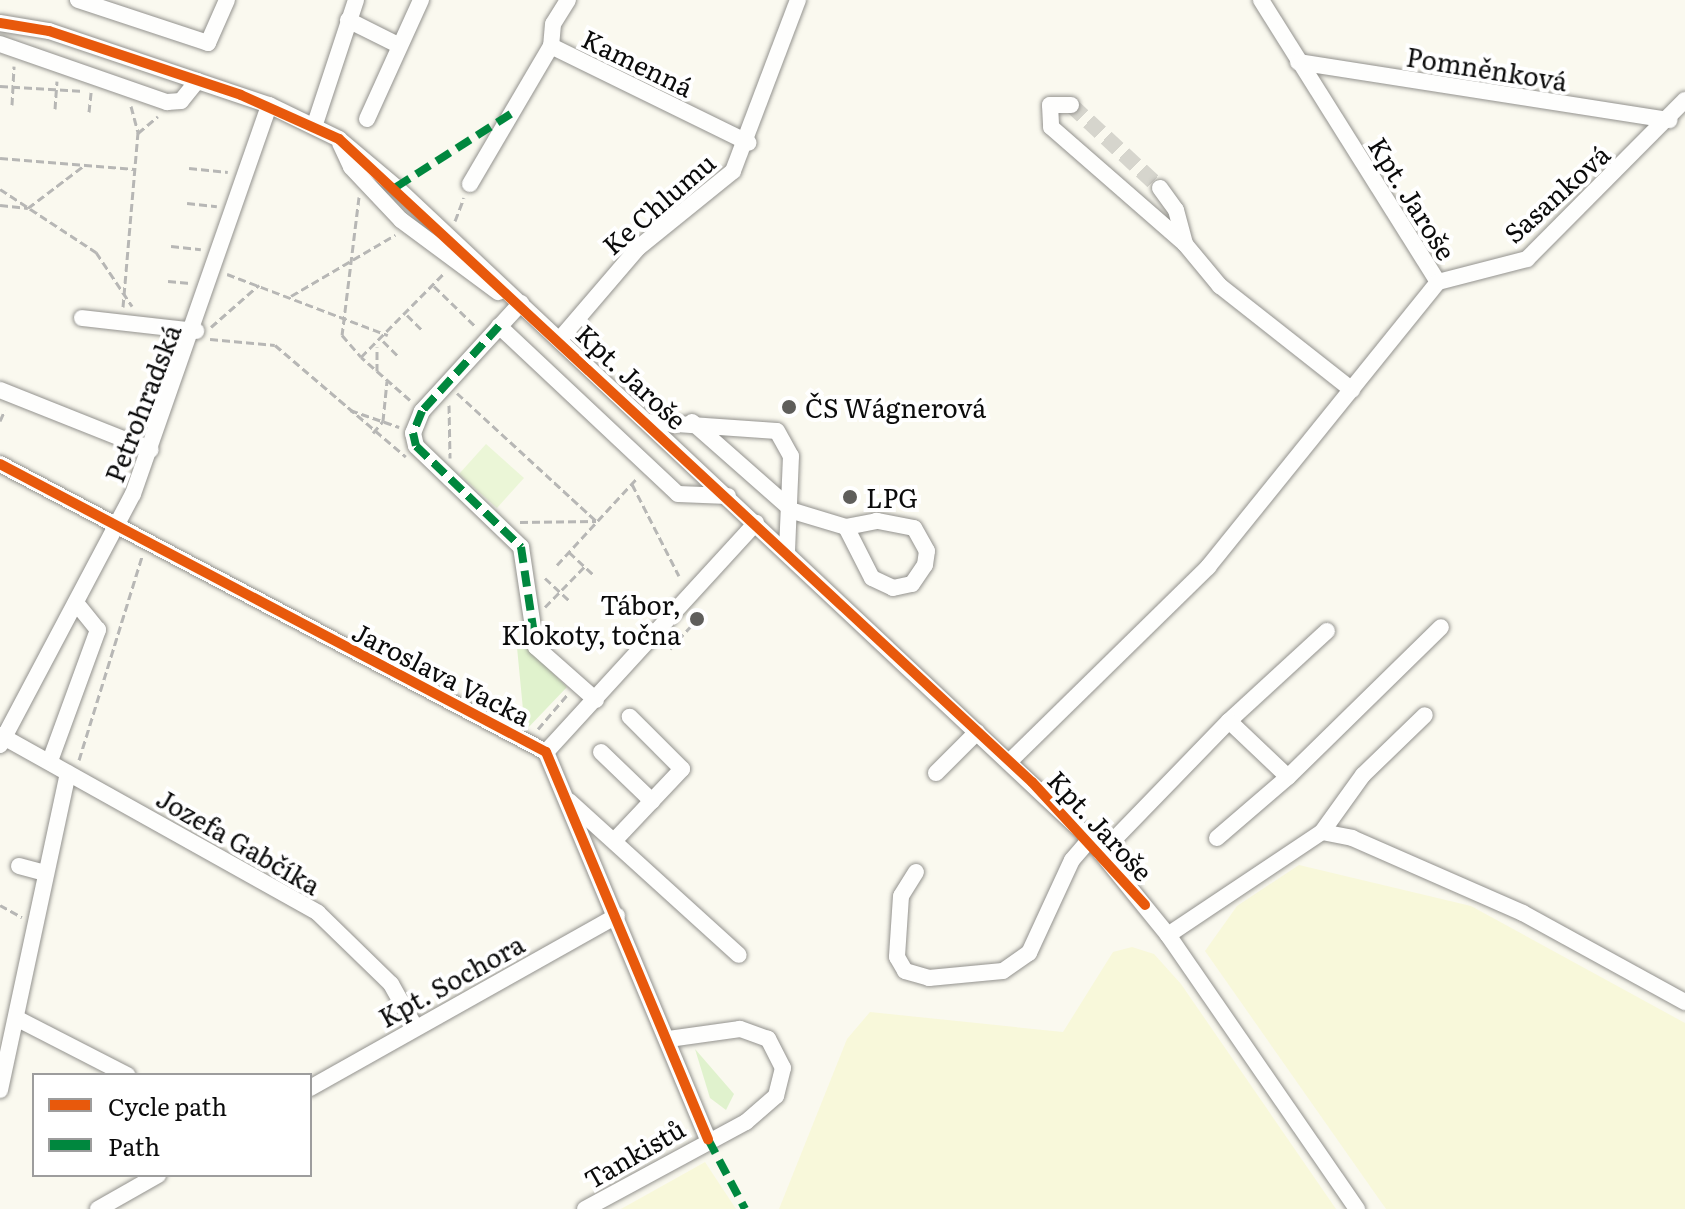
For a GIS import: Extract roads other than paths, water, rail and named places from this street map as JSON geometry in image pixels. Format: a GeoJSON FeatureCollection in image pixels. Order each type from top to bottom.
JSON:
{"type":"FeatureCollection","features":[{"type":"Feature","properties":{"kind":"street"},"geometry":{"type":"LineString","coordinates":[[78,0],[208,43],[227,0]]}},
{"type":"Feature","properties":{"kind":"street"},"geometry":{"type":"LineString","coordinates":[[315,124],[356,0]]}},
{"type":"Feature","properties":{"kind":"street"},"geometry":{"type":"LineString","coordinates":[[367,119],[396,44],[421,0]]}},
{"type":"Feature","properties":{"kind":"street","name":"Kamenná"},"geometry":{"type":"LineString","coordinates":[[568,0],[553,24],[551,46],[749,143]]}},
{"type":"Feature","properties":{"kind":"street","name":"Ke Chlumu"},"geometry":{"type":"LineString","coordinates":[[560,339],[638,248],[717,190],[749,143],[798,0]]}},
{"type":"Feature","properties":{"kind":"street","name":"Kpt. Jaroše"},"geometry":{"type":"LineString","coordinates":[[1009,762],[1208,567],[1438,282],[1261,0]]}},
{"type":"Feature","properties":{"kind":"street"},"geometry":{"type":"LineString","coordinates":[[348,20],[396,44]]}},
{"type":"Feature","properties":{"kind":"street","name":"Kpt. Jaroše"},"geometry":{"type":"LineString","coordinates":[[0,23],[49,31],[269,105],[315,124],[339,139],[560,339],[1090,839],[1168,935],[1357,1209]]}},
{"type":"Feature","properties":{"kind":"street"},"geometry":{"type":"LineString","coordinates":[[0,44],[167,102],[181,101],[197,81]]}},
{"type":"Feature","properties":{"kind":"street"},"geometry":{"type":"LineString","coordinates":[[470,184],[551,46]]}},
{"type":"Feature","properties":{"kind":"street","name":"Pomněnková"},"geometry":{"type":"LineString","coordinates":[[1298,62],[1669,120]]}},
{"type":"Feature","properties":{"kind":"street","name":"Sasanková"},"geometry":{"type":"LineString","coordinates":[[1438,282],[1527,259],[1669,120],[1685,100]]}},
{"type":"Feature","properties":{"kind":"street","name":"Petrohradská"},"geometry":{"type":"LineString","coordinates":[[2,739],[115,527],[204,333],[269,105]]}},
{"type":"Feature","properties":{"kind":"street"},"geometry":{"type":"LineString","coordinates":[[1071,105],[1050,105],[1051,127],[1185,244],[1220,286],[1352,390]]}},
{"type":"Feature","properties":{"kind":"street"},"geometry":{"type":"LineString","coordinates":[[339,139],[351,167],[401,220],[453,265],[521,303],[449,386],[422,411],[414,439],[521,547],[536,647],[596,700]]}},
{"type":"Feature","properties":{"kind":"street"},"geometry":{"type":"LineString","coordinates":[[1160,188],[1176,210],[1185,244]]}},
{"type":"Feature","properties":{"kind":"street"},"geometry":{"type":"LineString","coordinates":[[82,318],[204,333]]}},
{"type":"Feature","properties":{"kind":"street"},"geometry":{"type":"LineString","coordinates":[[499,326],[678,494],[728,496]]}},
{"type":"Feature","properties":{"kind":"street"},"geometry":{"type":"LineString","coordinates":[[0,390],[151,450]]}},
{"type":"Feature","properties":{"kind":"street"},"geometry":{"type":"LineString","coordinates":[[648,422],[692,422],[777,431],[791,456],[793,511],[787,552]]}},
{"type":"Feature","properties":{"kind":"street"},"geometry":{"type":"LineString","coordinates":[[692,422],[793,511],[846,527],[893,521],[914,528],[927,551],[925,565],[912,584],[893,588],[866,571],[846,527]]}},
{"type":"Feature","properties":{"kind":"street","name":"Jaroslava Vacka"},"geometry":{"type":"LineString","coordinates":[[0,464],[546,752],[669,1039],[708,1139]]}},
{"type":"Feature","properties":{"kind":"street"},"geometry":{"type":"LineString","coordinates":[[546,752],[756,523]]}},
{"type":"Feature","properties":{"kind":"street"},"geometry":{"type":"LineString","coordinates":[[50,761],[98,630],[76,603]]}},
{"type":"Feature","properties":{"kind":"street"},"geometry":{"type":"LineString","coordinates":[[1217,838],[1288,777],[1441,627]]}},
{"type":"Feature","properties":{"kind":"street"},"geometry":{"type":"LineString","coordinates":[[1101,853],[1229,721],[1327,631]]}},
{"type":"Feature","properties":{"kind":"street"},"geometry":{"type":"LineString","coordinates":[[1168,935],[1322,832],[1363,775],[1425,715]]}},
{"type":"Feature","properties":{"kind":"street"},"geometry":{"type":"LineString","coordinates":[[614,841],[682,769],[630,717]]}},
{"type":"Feature","properties":{"kind":"street"},"geometry":{"type":"LineString","coordinates":[[1229,721],[1288,777]]}},
{"type":"Feature","properties":{"kind":"street"},"geometry":{"type":"LineString","coordinates":[[936,773],[977,732]]}},
{"type":"Feature","properties":{"kind":"street","name":"Jozefa Gabčíka"},"geometry":{"type":"LineString","coordinates":[[2,739],[72,772],[318,913],[391,984],[415,1027]]}},
{"type":"Feature","properties":{"kind":"street"},"geometry":{"type":"LineString","coordinates":[[601,752],[652,801]]}},
{"type":"Feature","properties":{"kind":"street"},"geometry":{"type":"LineString","coordinates":[[0,1090],[18,1019],[46,873],[72,772]]}},
{"type":"Feature","properties":{"kind":"street"},"geometry":{"type":"LineString","coordinates":[[562,795],[739,955]]}},
{"type":"Feature","properties":{"kind":"street"},"geometry":{"type":"LineString","coordinates":[[1322,832],[1352,838],[1523,913],[1685,1002]]}},
{"type":"Feature","properties":{"kind":"street"},"geometry":{"type":"LineString","coordinates":[[916,872],[901,896],[897,957],[905,971],[929,978],[1003,971],[1029,953],[1072,860],[1090,839]]}},
{"type":"Feature","properties":{"kind":"street"},"geometry":{"type":"LineString","coordinates":[[19,866],[46,873]]}},
{"type":"Feature","properties":{"kind":"street","name":"Kpt. Sochora"},"geometry":{"type":"LineString","coordinates":[[312,1087],[617,916]]}},
{"type":"Feature","properties":{"kind":"street"},"geometry":{"type":"LineString","coordinates":[[18,1019],[123,1073]]}},
{"type":"Feature","properties":{"kind":"street","name":"Tankistů"},"geometry":{"type":"LineString","coordinates":[[585,1209],[708,1139],[746,1122],[776,1096],[783,1068],[768,1039],[740,1029],[669,1039]]}},
{"type":"Feature","properties":{"kind":"street"},"geometry":{"type":"LineString","coordinates":[[98,1209],[154,1177]]}},
{"type":"Feature","properties":{"kind":"tunnel"},"geometry":{"type":"LineString","coordinates":[[1071,105],[1160,188]]}},
{"type":"Feature","properties":{"kind":"place","name":"ČS Wágnerová"},"geometry":{"type":"Point","coordinates":[789,407]}},
{"type":"Feature","properties":{"kind":"place","name":"LPG"},"geometry":{"type":"Point","coordinates":[850,497]}},
{"type":"Feature","properties":{"kind":"place","name":"Tábor, Klokoty, točna"},"geometry":{"type":"Point","coordinates":[697,619]}}]}
